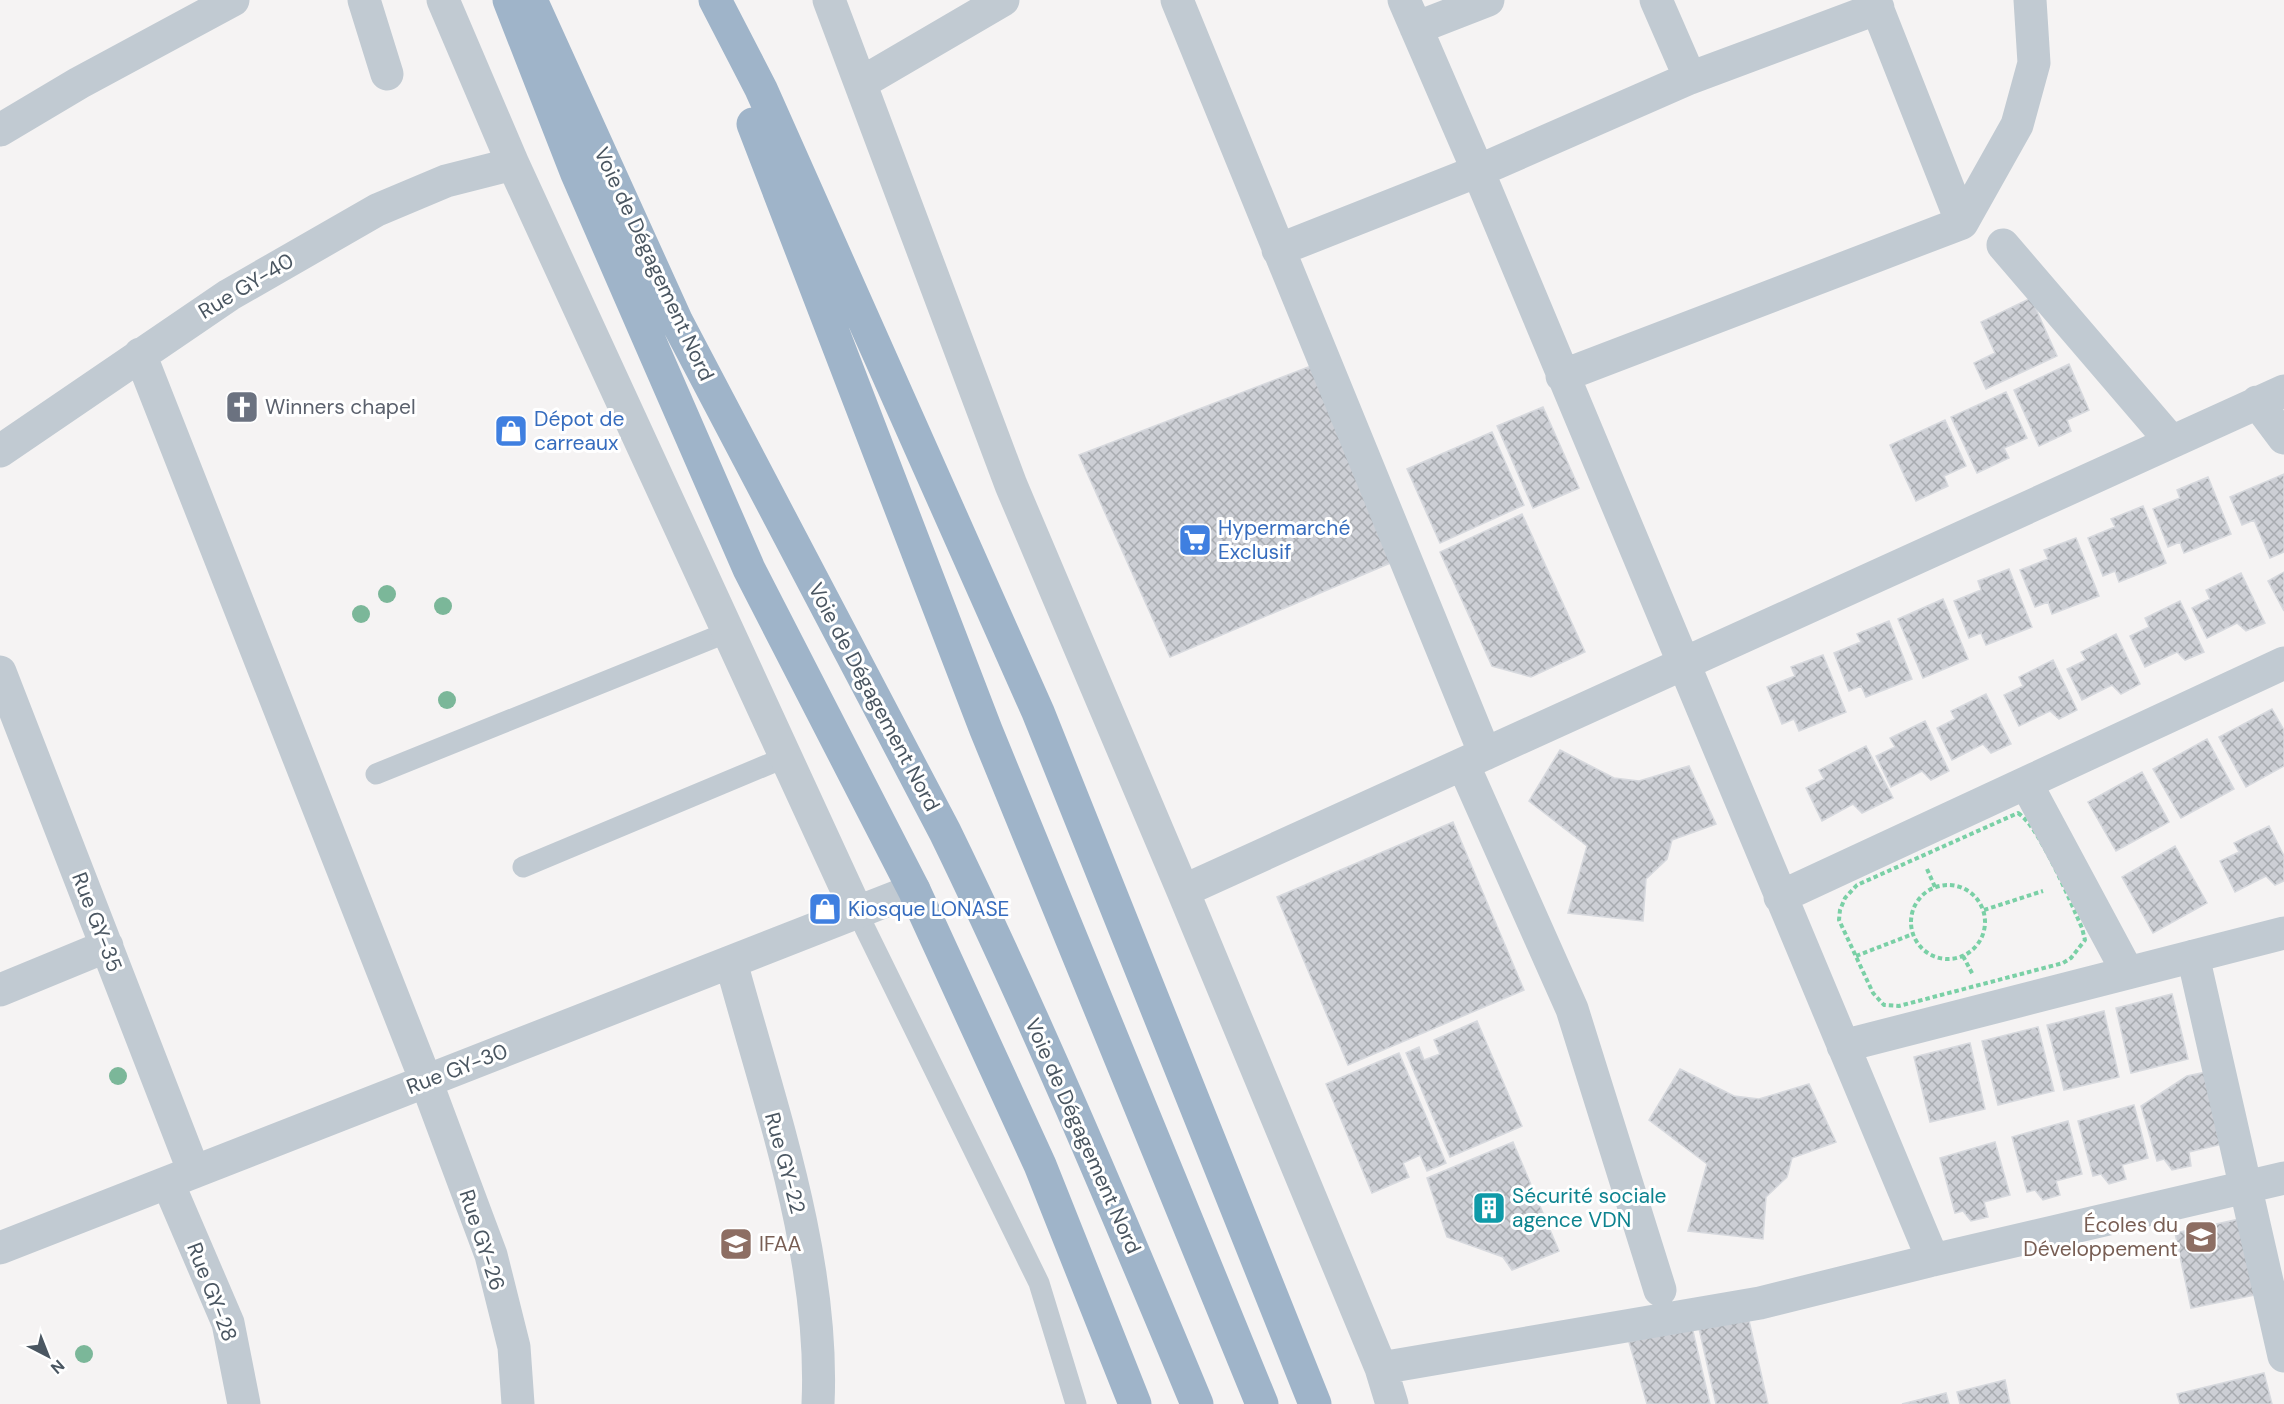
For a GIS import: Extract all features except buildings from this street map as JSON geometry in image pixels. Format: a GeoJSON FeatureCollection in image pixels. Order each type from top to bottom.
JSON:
{"type":"FeatureCollection","features":[{"type":"Feature","properties":{"kind":"highway"},"geometry":{"type":"LineString","coordinates":[[509,0],[577,174],[749,569],[914,890],[1040,1165],[1135,1404]]}},
{"type":"Feature","properties":{"kind":"highway","name":"Voie de Dégagement Nord"},"geometry":{"type":"LineString","coordinates":[[531,0],[677,322],[945,832],[982,908],[1122,1225],[1197,1404]]}},
{"type":"Feature","properties":{"kind":"highway"},"geometry":{"type":"LineString","coordinates":[[706,0],[986,730],[1262,1404]]}},
{"type":"Feature","properties":{"kind":"highway"},"geometry":{"type":"LineString","coordinates":[[715,0],[760,89],[1038,712],[1177,1057],[1268,1293],[1315,1404]]}},
{"type":"Feature","properties":{"kind":"street"},"geometry":{"type":"LineString","coordinates":[[0,130],[79,83],[233,0]]}},
{"type":"Feature","properties":{"kind":"street"},"geometry":{"type":"LineString","coordinates":[[364,0],[387,74]]}},
{"type":"Feature","properties":{"kind":"street"},"geometry":{"type":"LineString","coordinates":[[443,0],[513,164],[857,912]]}},
{"type":"Feature","properties":{"kind":"street"},"geometry":{"type":"LineString","coordinates":[[829,0],[1011,485],[1183,891],[1380,1368],[1392,1404]]}},
{"type":"Feature","properties":{"kind":"street"},"geometry":{"type":"LineString","coordinates":[[861,83],[1003,0]]}},
{"type":"Feature","properties":{"kind":"street"},"geometry":{"type":"LineString","coordinates":[[1177,0],[1278,250],[1572,1010],[1659,1290]]}},
{"type":"Feature","properties":{"kind":"street"},"geometry":{"type":"LineString","coordinates":[[1488,0],[1410,14],[1478,171],[1933,1260]]}},
{"type":"Feature","properties":{"kind":"street"},"geometry":{"type":"LineString","coordinates":[[1656,0],[1690,78]]}},
{"type":"Feature","properties":{"kind":"street"},"geometry":{"type":"LineString","coordinates":[[1562,376],[1962,223],[2017,125],[2034,63],[2030,0]]}},
{"type":"Feature","properties":{"kind":"street"},"geometry":{"type":"LineString","coordinates":[[1278,250],[1478,171],[1690,78],[1876,4],[1962,223]]}},
{"type":"Feature","properties":{"kind":"street","name":"Rue GY-40"},"geometry":{"type":"LineString","coordinates":[[0,451],[228,294],[377,210],[446,181],[513,164]]}},
{"type":"Feature","properties":{"kind":"street"},"geometry":{"type":"LineString","coordinates":[[2003,245],[2171,441]]}},
{"type":"Feature","properties":{"kind":"street","name":"Rue GY-26"},"geometry":{"type":"LineString","coordinates":[[140,354],[426,1081],[491,1255],[514,1347],[519,1404]]}},
{"type":"Feature","properties":{"kind":"street"},"geometry":{"type":"LineString","coordinates":[[1183,891],[2270,396],[2284,438]]}},
{"type":"Feature","properties":{"kind":"street"},"geometry":{"type":"LineString","coordinates":[[1780,897],[2284,663]]}},
{"type":"Feature","properties":{"kind":"street","name":"Rue GY-35"},"geometry":{"type":"LineString","coordinates":[[0,672],[107,946],[182,1177]]}},
{"type":"Feature","properties":{"kind":"street"},"geometry":{"type":"LineString","coordinates":[[2025,783],[2128,973]]}},
{"type":"Feature","properties":{"kind":"street","name":"Rue GY-30"},"geometry":{"type":"LineString","coordinates":[[0,1248],[914,890]]}},
{"type":"Feature","properties":{"kind":"street"},"geometry":{"type":"LineString","coordinates":[[1843,1046],[2284,933]]}},
{"type":"Feature","properties":{"kind":"street"},"geometry":{"type":"LineString","coordinates":[[0,990],[107,946]]}},
{"type":"Feature","properties":{"kind":"street"},"geometry":{"type":"LineString","coordinates":[[2193,956],[2284,1356]]}},
{"type":"Feature","properties":{"kind":"street","name":"Rue GY-22"},"geometry":{"type":"LineString","coordinates":[[731,962],[801,1220],[820,1364],[818,1404]]}},
{"type":"Feature","properties":{"kind":"street","name":"Rue GY-28"},"geometry":{"type":"LineString","coordinates":[[182,1177],[228,1323],[244,1404]]}},
{"type":"Feature","properties":{"kind":"street"},"geometry":{"type":"LineString","coordinates":[[1380,1368],[1760,1303],[2284,1178]]}},
{"type":"Feature","properties":{"kind":"lane"},"geometry":{"type":"LineString","coordinates":[[376,774],[728,632]]}},
{"type":"Feature","properties":{"kind":"lane"},"geometry":{"type":"LineString","coordinates":[[523,867],[786,757]]}},
{"type":"Feature","properties":{"kind":"lane"},"geometry":{"type":"LineString","coordinates":[[857,912],[1039,1283],[1076,1404]]}},
{"type":"Feature","properties":{"kind":"path"},"geometry":{"type":"LineString","coordinates":[[2018,813],[2025,818],[2062,884],[2085,940],[2079,949],[2063,963],[1899,1006],[1884,1005],[1873,993],[1856,956],[1839,920],[1845,898],[1857,885],[2006,816],[2018,813]]}},
{"type":"Feature","properties":{"kind":"path"},"geometry":{"type":"LineString","coordinates":[[1984,910],[2062,884]]}},
{"type":"Feature","properties":{"kind":"path"},"geometry":{"type":"LineString","coordinates":[[1946,885],[1970,891],[1984,910],[1984,932],[1980,942],[1963,956],[1939,958],[1918,945],[1913,934],[1911,922],[1917,901],[1935,887],[1946,885]]}},
{"type":"Feature","properties":{"kind":"path"},"geometry":{"type":"LineString","coordinates":[[1856,956],[1913,934]]}},
{"type":"Feature","properties":{"kind":"path"},"geometry":{"type":"LineString","coordinates":[[1963,956],[1977,984]]}},
{"type":"Feature","properties":{"kind":"place","name":"Winners chapel"},"geometry":{"type":"Point","coordinates":[242,407]}},
{"type":"Feature","properties":{"kind":"place","name":"Dépot de carreaux"},"geometry":{"type":"Point","coordinates":[511,431]}},
{"type":"Feature","properties":{"kind":"place","name":"Hypermarché Exclusif"},"geometry":{"type":"Point","coordinates":[1195,540]}},
{"type":"Feature","properties":{"kind":"place","name":"Kiosque LONASE"},"geometry":{"type":"Point","coordinates":[825,909]}},
{"type":"Feature","properties":{"kind":"place","name":"Sécurité sociale agence VDN"},"geometry":{"type":"Point","coordinates":[1489,1208]}},
{"type":"Feature","properties":{"kind":"place","name":"Écoles du Développement"},"geometry":{"type":"Point","coordinates":[2201,1237]}},
{"type":"Feature","properties":{"kind":"place","name":"IFAA"},"geometry":{"type":"Point","coordinates":[736,1244]}}]}
